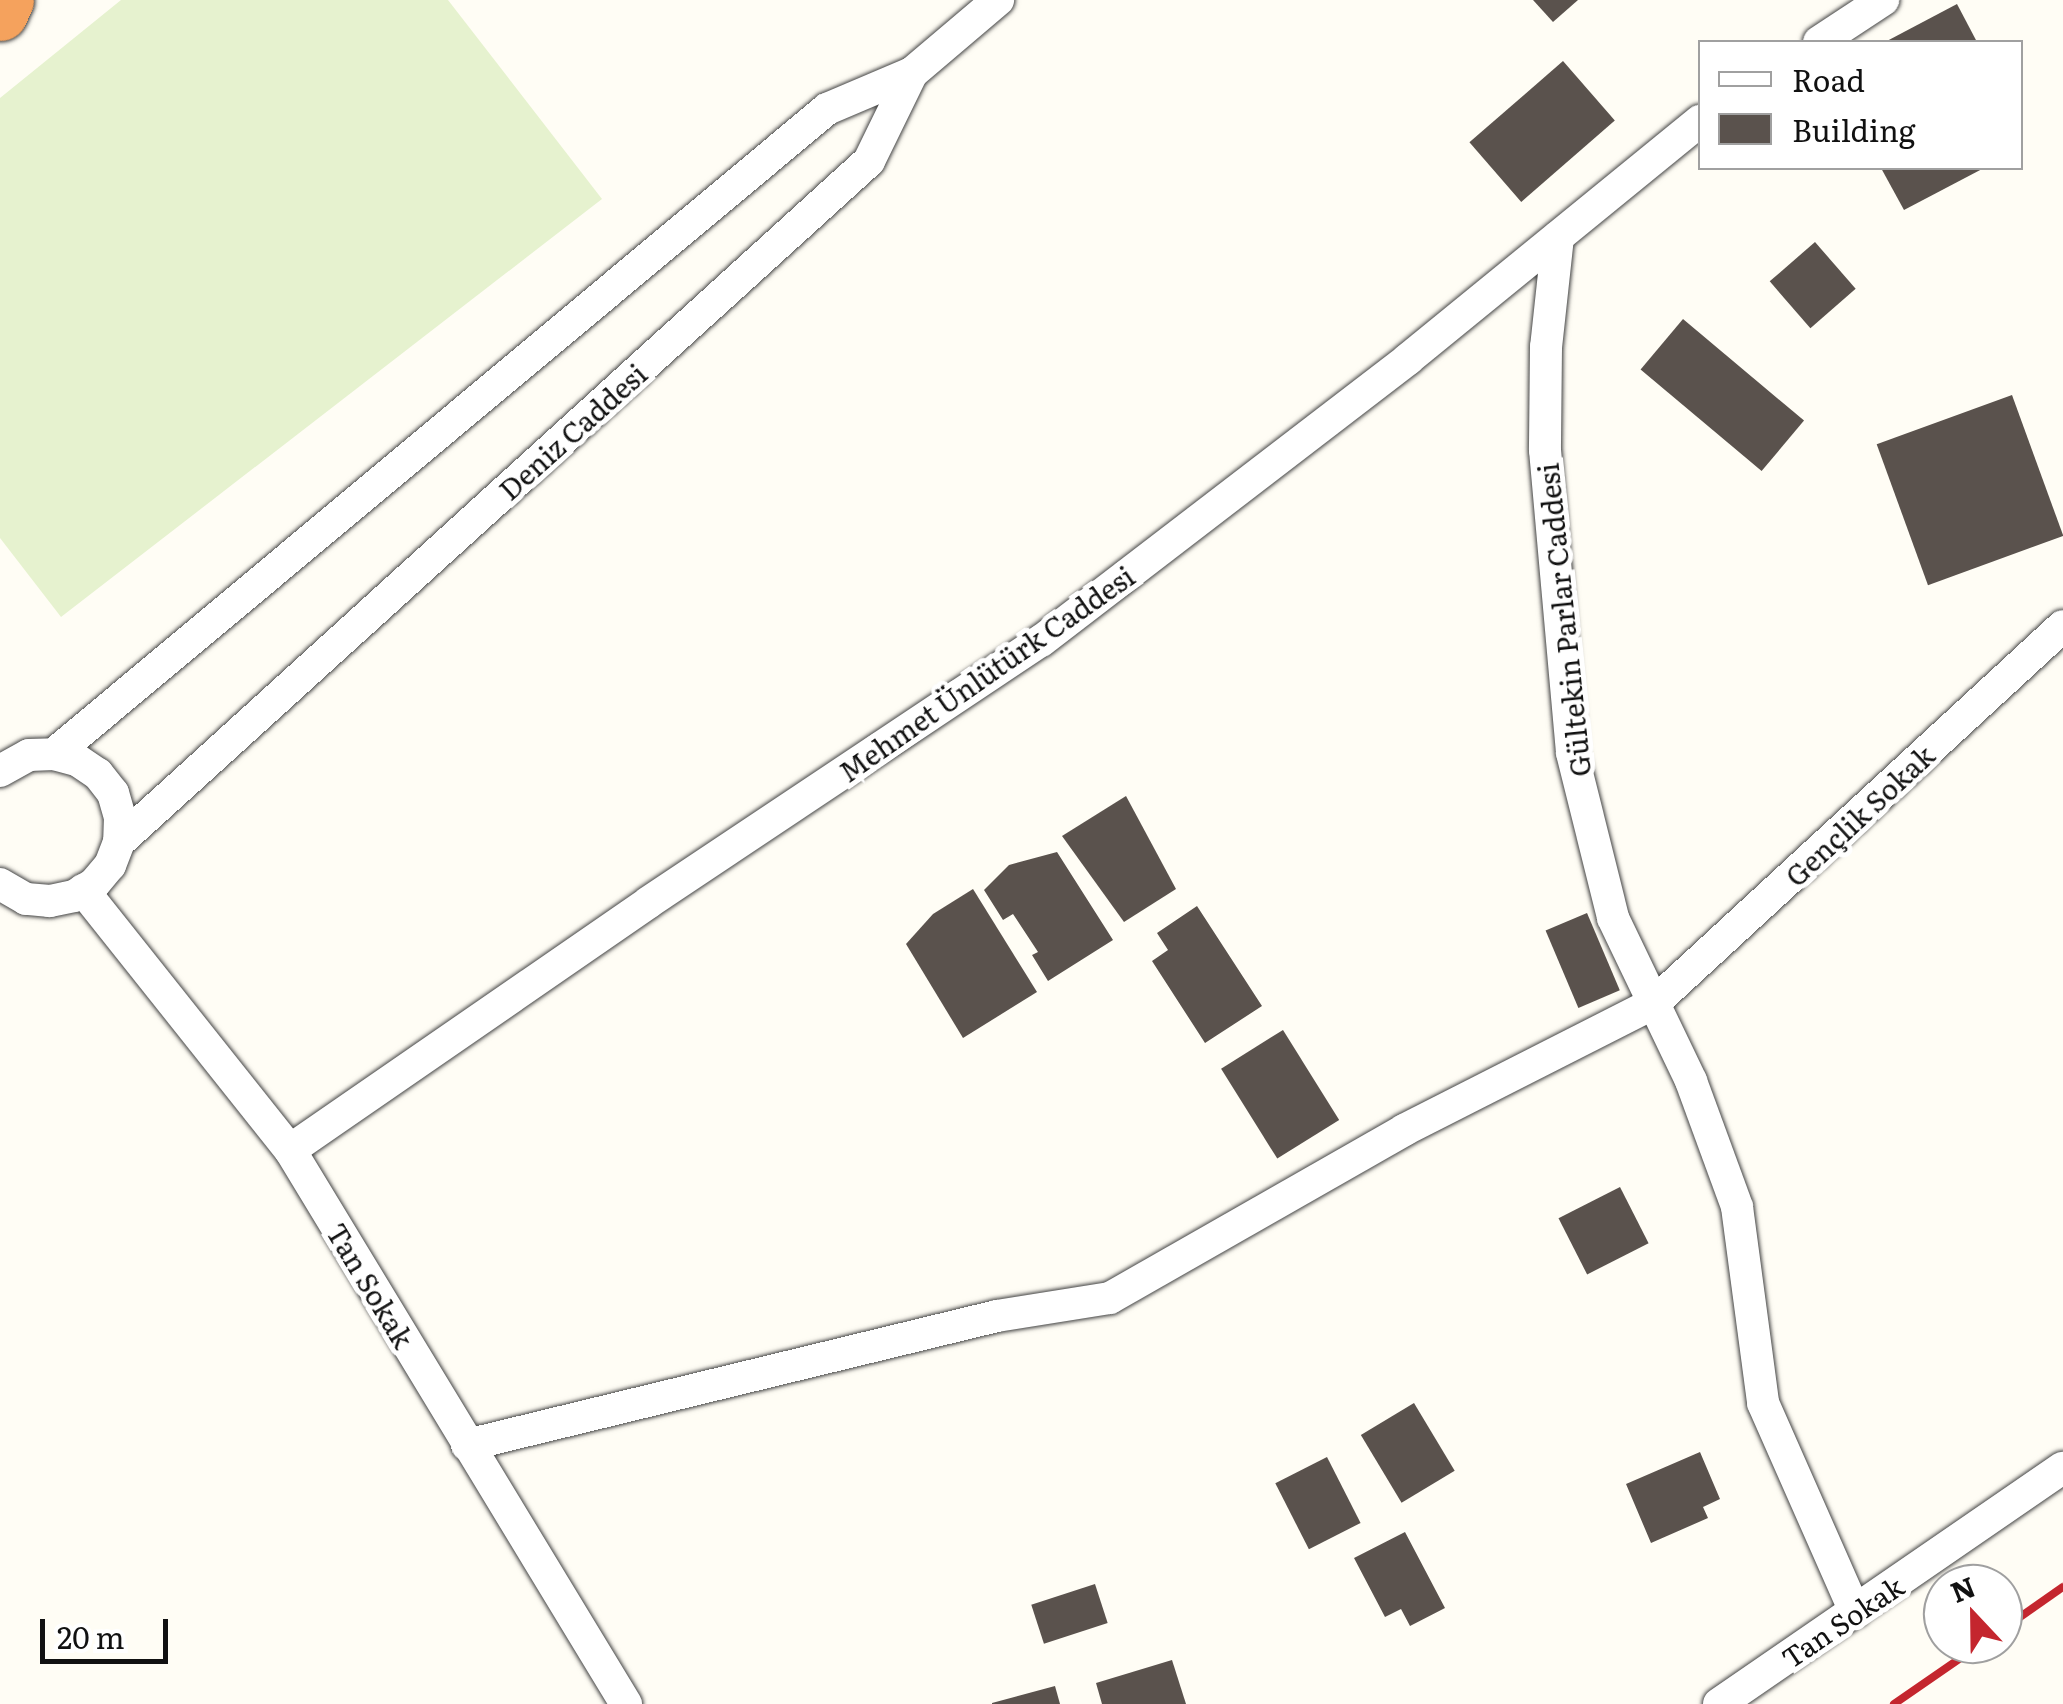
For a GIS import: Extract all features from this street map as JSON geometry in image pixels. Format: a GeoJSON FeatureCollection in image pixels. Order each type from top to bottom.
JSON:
{"type":"FeatureCollection","features":[{"type":"Feature","properties":{"kind":"highway"},"geometry":{"type":"LineString","coordinates":[[0,13],[6,0]]}},
{"type":"Feature","properties":{"kind":"street","name":"Deniz Caddesi"},"geometry":{"type":"LineString","coordinates":[[83,890],[110,865],[119,842],[869,160],[912,74],[998,0]]}},
{"type":"Feature","properties":{"kind":"street"},"geometry":{"type":"LineString","coordinates":[[1822,40],[1884,0]]}},
{"type":"Feature","properties":{"kind":"street"},"geometry":{"type":"LineString","coordinates":[[54,754],[827,110],[912,74]]}},
{"type":"Feature","properties":{"kind":"street","name":"Mehmet Ünlütürk Caddesi"},"geometry":{"type":"LineString","coordinates":[[290,1150],[649,902],[1041,641],[1408,359],[1698,123]]}},
{"type":"Feature","properties":{"kind":"street","name":"Gültekin Parlar Caddesi"},"geometry":{"type":"LineString","coordinates":[[1558,237],[1546,348],[1545,450],[1572,753],[1614,918],[1691,1080],[1736,1207],[1762,1403],[1855,1612]]}},
{"type":"Feature","properties":{"kind":"street","name":"Gençlik Sokak"},"geometry":{"type":"LineString","coordinates":[[467,1445],[997,1316],[1110,1298],[1404,1130],[1654,1003],[2063,626]]}},
{"type":"Feature","properties":{"kind":"street"},"geometry":{"type":"LineString","coordinates":[[0,771],[29,755],[54,754],[78,760],[98,774],[113,793],[120,817],[119,842]]}},
{"type":"Feature","properties":{"kind":"street"},"geometry":{"type":"LineString","coordinates":[[0,884],[26,899],[50,902],[83,890]]}},
{"type":"Feature","properties":{"kind":"street","name":"Tan Sokak"},"geometry":{"type":"LineString","coordinates":[[83,890],[290,1150],[626,1704]]}},
{"type":"Feature","properties":{"kind":"street","name":"Tan Sokak"},"geometry":{"type":"LineString","coordinates":[[1718,1704],[2063,1468]]}},
{"type":"Feature","properties":{"kind":"green space"},"geometry":{"type":"Polygon","coordinates":[[[121,0],[448,0],[602,199],[61,617],[0,538],[0,98],[121,0]]]}},
{"type":"Feature","properties":{"kind":"building"},"geometry":{"type":"Polygon","coordinates":[[[1533,0],[1578,0],[1553,22],[1533,0]]]}},
{"type":"Feature","properties":{"kind":"building"},"geometry":{"type":"Polygon","coordinates":[[[1957,4],[1976,40],[1889,40],[1957,4]]]}},
{"type":"Feature","properties":{"kind":"building"},"geometry":{"type":"Polygon","coordinates":[[[1563,61],[1615,121],[1521,202],[1469,142],[1563,61]]]}},
{"type":"Feature","properties":{"kind":"building"},"geometry":{"type":"Polygon","coordinates":[[[1882,170],[1980,170],[1904,210],[1882,170]]]}},
{"type":"Feature","properties":{"kind":"building"},"geometry":{"type":"Polygon","coordinates":[[[1815,242],[1856,289],[1810,328],[1770,281],[1815,242]]]}},
{"type":"Feature","properties":{"kind":"building"},"geometry":{"type":"Polygon","coordinates":[[[1683,319],[1804,421],[1762,471],[1641,370],[1683,319]]]}},
{"type":"Feature","properties":{"kind":"building"},"geometry":{"type":"Polygon","coordinates":[[[2012,395],[2063,536],[1928,585],[1877,444],[2012,395]]]}},
{"type":"Feature","properties":{"kind":"building"},"geometry":{"type":"Polygon","coordinates":[[[1126,796],[1176,889],[1124,922],[1062,836],[1126,796]]]}},
{"type":"Feature","properties":{"kind":"building"},"geometry":{"type":"Polygon","coordinates":[[[1057,852],[1113,940],[1048,981],[1032,955],[1038,952],[1013,914],[1003,920],[984,890],[1009,865],[1057,852]]]}},
{"type":"Feature","properties":{"kind":"building"},"geometry":{"type":"Polygon","coordinates":[[[973,889],[1037,992],[963,1038],[906,944],[933,914],[973,889]]]}},
{"type":"Feature","properties":{"kind":"building"},"geometry":{"type":"Polygon","coordinates":[[[1197,906],[1262,1006],[1205,1043],[1152,961],[1168,950],[1157,933],[1197,906]]]}},
{"type":"Feature","properties":{"kind":"building"},"geometry":{"type":"Polygon","coordinates":[[[1587,913],[1620,990],[1578,1008],[1546,931],[1587,913]]]}},
{"type":"Feature","properties":{"kind":"building"},"geometry":{"type":"Polygon","coordinates":[[[1283,1030],[1339,1120],[1277,1159],[1221,1069],[1283,1030]]]}},
{"type":"Feature","properties":{"kind":"building"},"geometry":{"type":"Polygon","coordinates":[[[1620,1187],[1649,1243],[1587,1274],[1559,1218],[1620,1187]]]}},
{"type":"Feature","properties":{"kind":"building"},"geometry":{"type":"Polygon","coordinates":[[[1414,1403],[1455,1471],[1402,1503],[1361,1435],[1414,1403]]]}},
{"type":"Feature","properties":{"kind":"building"},"geometry":{"type":"Polygon","coordinates":[[[1700,1452],[1720,1499],[1703,1507],[1708,1518],[1651,1543],[1626,1484],[1700,1452]]]}},
{"type":"Feature","properties":{"kind":"building"},"geometry":{"type":"Polygon","coordinates":[[[1327,1457],[1361,1523],[1309,1549],[1275,1483],[1327,1457]]]}},
{"type":"Feature","properties":{"kind":"building"},"geometry":{"type":"Polygon","coordinates":[[[1405,1532],[1445,1608],[1410,1626],[1401,1609],[1385,1617],[1354,1558],[1405,1532]]]}},
{"type":"Feature","properties":{"kind":"building"},"geometry":{"type":"Polygon","coordinates":[[[1095,1584],[1108,1623],[1044,1644],[1031,1605],[1095,1584]]]}},
{"type":"Feature","properties":{"kind":"building"},"geometry":{"type":"Polygon","coordinates":[[[1172,1660],[1186,1704],[1102,1704],[1096,1683],[1172,1660]]]}},
{"type":"Feature","properties":{"kind":"building"},"geometry":{"type":"Polygon","coordinates":[[[1055,1686],[1060,1704],[992,1704],[992,1703],[1055,1686]]]}},
{"type":"Feature","properties":{"kind":"railway"},"geometry":{"type":"LineString","coordinates":[[2023,1615],[2063,1587]]}},
{"type":"Feature","properties":{"kind":"railway"},"geometry":{"type":"LineString","coordinates":[[1894,1704],[1952,1664]]}}]}
